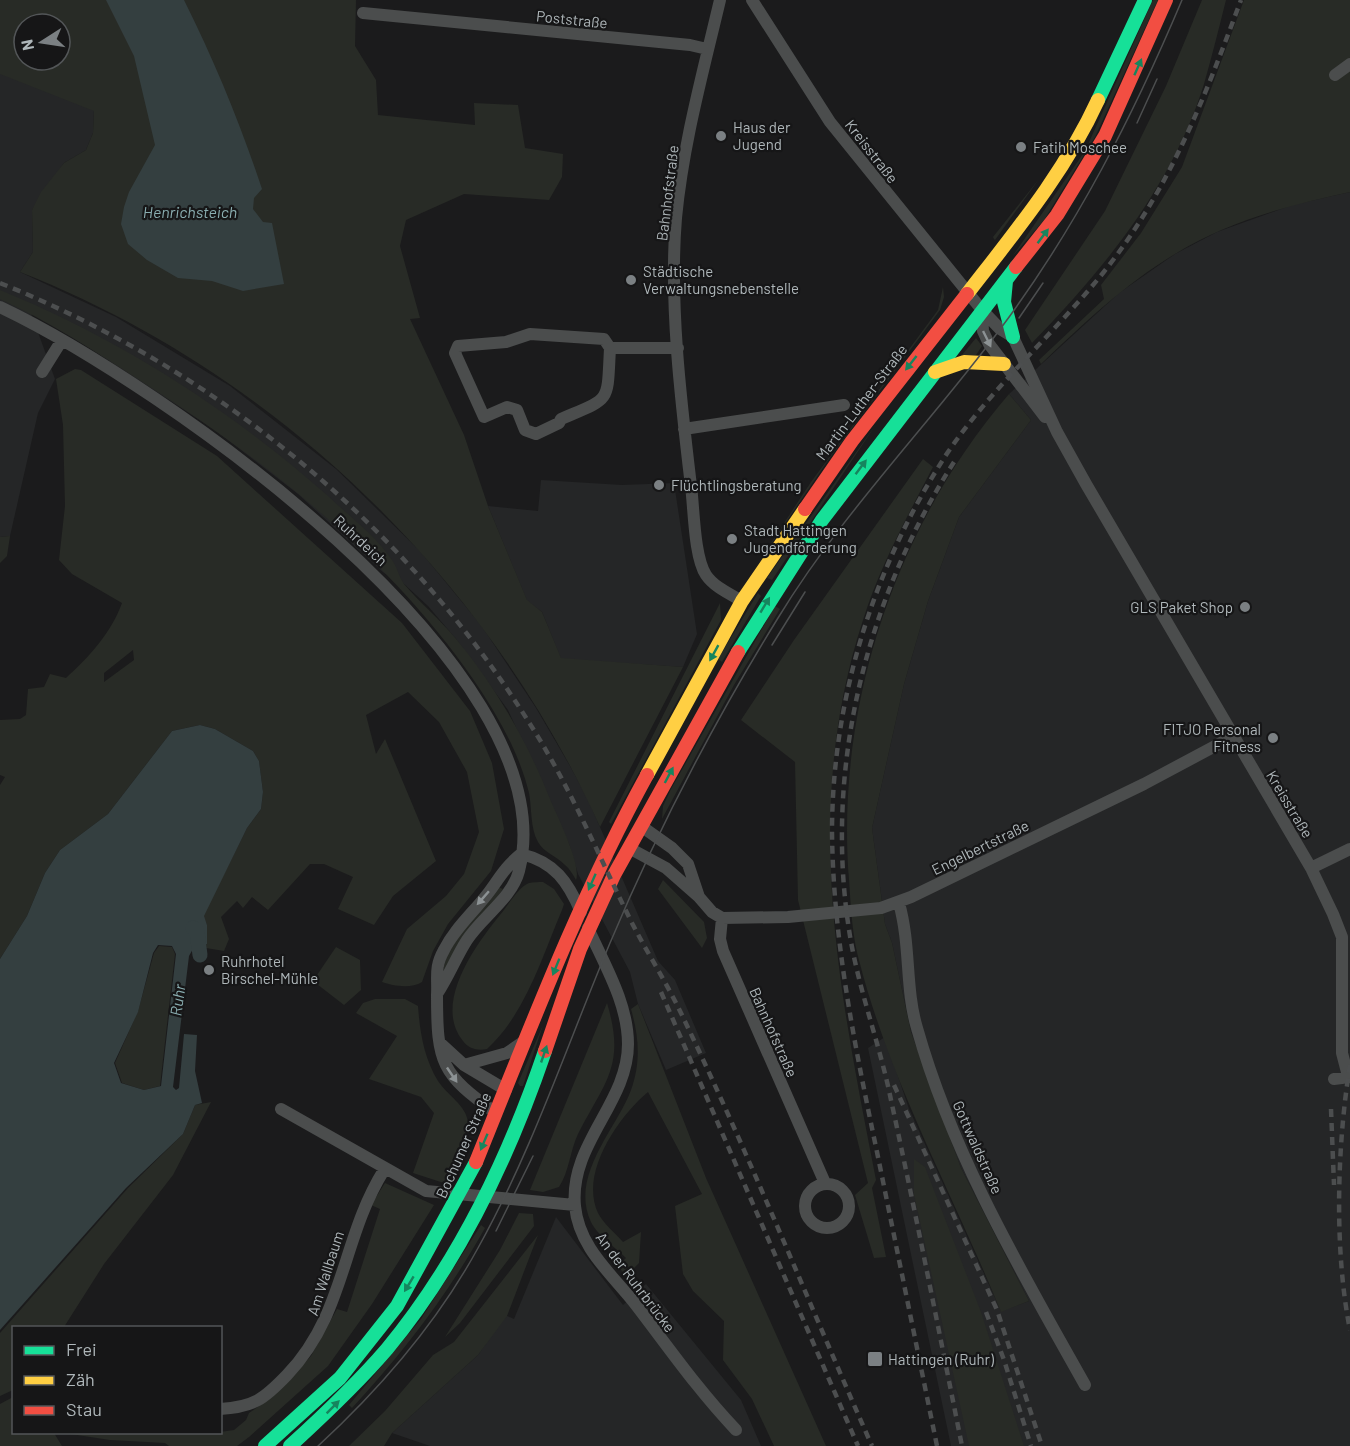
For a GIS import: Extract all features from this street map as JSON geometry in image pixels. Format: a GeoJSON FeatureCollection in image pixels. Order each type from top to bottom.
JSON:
{"type":"FeatureCollection","features":[{"type":"Feature","properties":{"kind":"main road","name":"Martin-Luther-Straße"},"geometry":{"type":"LineString","coordinates":[[624,815],[742,602],[852,441],[1041,199],[1081,137],[1144,0]]}},
{"type":"Feature","properties":{"kind":"main road"},"geometry":{"type":"LineString","coordinates":[[290,1446],[349,1391],[388,1347],[434,1284],[472,1223],[518,1121],[580,949],[626,852],[770,597],[822,520],[982,310],[1048,229],[1105,136],[1166,0]]}},
{"type":"Feature","properties":{"kind":"main road"},"geometry":{"type":"LineString","coordinates":[[1006,281],[1004,302],[1015,343]]}},
{"type":"Feature","properties":{"kind":"main road"},"geometry":{"type":"LineString","coordinates":[[947,317],[982,310]]}},
{"type":"Feature","properties":{"kind":"main road"},"geometry":{"type":"LineString","coordinates":[[934,372],[964,362],[1004,364]]}},
{"type":"Feature","properties":{"kind":"main road"},"geometry":{"type":"LineString","coordinates":[[624,815],[641,826]]}},
{"type":"Feature","properties":{"kind":"main road","name":"Bochumer Straße"},"geometry":{"type":"LineString","coordinates":[[265,1446],[309,1409],[360,1356],[397,1306],[447,1220],[472,1171],[571,928],[624,815]]}},
{"type":"Feature","properties":{"kind":"main road"},"geometry":{"type":"LineString","coordinates":[[613,836],[626,852]]}},
{"type":"Feature","properties":{"kind":"main road"},"geometry":{"type":"LineString","coordinates":[[506,1090],[526,1100]]}},
{"type":"Feature","properties":{"kind":"main road","name":"Ruhrdeich"},"geometry":{"type":"LineString","coordinates":[[496,1113],[518,1121]]}},
{"type":"Feature","properties":{"kind":"street","name":"Bahnhofstraße"},"geometry":{"type":"LineString","coordinates":[[720,0],[688,139],[676,219],[678,348],[684,429],[704,570],[717,586],[742,602]]}},
{"type":"Feature","properties":{"kind":"street","name":"Kreisstraße"},"geometry":{"type":"LineString","coordinates":[[752,0],[830,122],[982,310],[1015,343],[1034,378],[1057,432],[1232,737],[1311,868],[1342,937],[1342,1053],[1349,1076],[1334,1079]]}},
{"type":"Feature","properties":{"kind":"street","name":"Poststraße"},"geometry":{"type":"LineString","coordinates":[[363,13],[690,45],[707,50]]}},
{"type":"Feature","properties":{"kind":"street"},"geometry":{"type":"LineString","coordinates":[[1335,75],[1350,64]]}},
{"type":"Feature","properties":{"kind":"street","name":"Ruhrdeich"},"geometry":{"type":"LineString","coordinates":[[0,307],[62,340],[204,433],[287,496],[362,564],[420,624],[475,696],[509,765],[520,804],[519,873],[512,885],[469,937],[437,994],[436,1027],[449,1073],[463,1089],[496,1113]]}},
{"type":"Feature","properties":{"kind":"street","name":"Kreisstraße"},"geometry":{"type":"LineString","coordinates":[[982,310],[983,331],[989,344],[1057,432]]}},
{"type":"Feature","properties":{"kind":"street"},"geometry":{"type":"LineString","coordinates":[[530,334],[604,339],[610,348],[608,393],[601,402],[561,419],[559,423],[536,434],[525,430],[517,410],[507,407],[484,417],[455,353],[458,346],[506,342],[530,334]]}},
{"type":"Feature","properties":{"kind":"street"},"geometry":{"type":"LineString","coordinates":[[42,372],[62,340]]}},
{"type":"Feature","properties":{"kind":"street"},"geometry":{"type":"LineString","coordinates":[[610,348],[678,348]]}},
{"type":"Feature","properties":{"kind":"street"},"geometry":{"type":"LineString","coordinates":[[684,429],[844,405]]}},
{"type":"Feature","properties":{"kind":"street","name":"Engelbertstraße"},"geometry":{"type":"LineString","coordinates":[[722,918],[740,920],[828,914],[899,903],[1144,784],[1232,737]]}},
{"type":"Feature","properties":{"kind":"street"},"geometry":{"type":"LineString","coordinates":[[641,826],[672,848],[688,864],[699,897]]}},
{"type":"Feature","properties":{"kind":"street"},"geometry":{"type":"LineString","coordinates":[[1311,868],[1350,849]]}},
{"type":"Feature","properties":{"kind":"street"},"geometry":{"type":"LineString","coordinates":[[626,852],[666,868],[699,897],[712,912],[722,918]]}},
{"type":"Feature","properties":{"kind":"street","name":"An der Ruhrbrücke"},"geometry":{"type":"LineString","coordinates":[[521,854],[545,862],[565,879],[617,992],[627,1032],[628,1050],[623,1076],[584,1154],[578,1173],[575,1205],[583,1234],[594,1255],[635,1304],[684,1372],[736,1430]]}},
{"type":"Feature","properties":{"kind":"street","name":"Gottwaldstraße"},"geometry":{"type":"LineString","coordinates":[[899,903],[909,951],[911,1002],[915,1025],[952,1131],[987,1206],[1085,1385]]}},
{"type":"Feature","properties":{"kind":"street","name":"Bahnhofstraße"},"geometry":{"type":"LineString","coordinates":[[722,918],[720,939],[723,951],[825,1183]]}},
{"type":"Feature","properties":{"kind":"street"},"geometry":{"type":"LineString","coordinates":[[464,1065],[507,1053],[526,1039]]}},
{"type":"Feature","properties":{"kind":"street"},"geometry":{"type":"LineString","coordinates":[[440,1043],[464,1065],[506,1090]]}},
{"type":"Feature","properties":{"kind":"street"},"geometry":{"type":"LineString","coordinates":[[281,1110],[415,1187],[438,1194],[575,1205]]}},
{"type":"Feature","properties":{"kind":"street","name":"Am Wallbaum"},"geometry":{"type":"LineString","coordinates":[[222,1409],[245,1407],[260,1400],[296,1366],[310,1347],[331,1309],[358,1220],[384,1170]]}},
{"type":"Feature","properties":{"kind":"shaded area"},"geometry":{"type":"Polygon","coordinates":[[[0,0],[50,0],[56,12],[12,12],[12,72],[72,72],[72,44],[94,111],[93,133],[86,150],[64,163],[32,210],[33,252],[20,272],[116,317],[230,386],[336,469],[420,551],[481,625],[536,708],[570,766],[587,797],[658,961],[675,980],[706,1053],[666,1070],[638,1004],[630,972],[578,874],[569,844],[508,710],[456,639],[428,606],[403,583],[384,573],[298,494],[215,430],[68,334],[31,313],[55,379],[38,413],[10,536],[0,537],[0,0]]]}},
{"type":"Feature","properties":{"kind":"shaded area"},"geometry":{"type":"Polygon","coordinates":[[[0,0],[356,0],[355,46],[376,80],[378,115],[475,125],[474,103],[518,105],[525,148],[563,154],[562,177],[549,200],[464,194],[406,220],[400,246],[420,318],[410,319],[464,435],[488,506],[527,600],[542,612],[561,658],[683,667],[600,827],[553,736],[498,649],[435,568],[364,494],[286,426],[202,366],[114,314],[20,272],[33,252],[32,210],[41,192],[64,163],[86,150],[93,133],[94,111],[0,74],[0,0]]]}},
{"type":"Feature","properties":{"kind":"shaded area"},"geometry":{"type":"Polygon","coordinates":[[[1153,0],[1158,0],[1095,137],[1044,220],[1012,257],[1085,151],[1153,0]]]}},
{"type":"Feature","properties":{"kind":"shaded area"},"geometry":{"type":"Polygon","coordinates":[[[1202,0],[1226,0],[1204,84],[1174,157],[1155,191],[1110,255],[1032,343],[1025,330],[1105,211],[1166,86],[1202,0]]]}},
{"type":"Feature","properties":{"kind":"shaded area"},"geometry":{"type":"Polygon","coordinates":[[[1244,0],[1350,0],[1350,192],[1238,223],[1195,242],[1122,291],[1041,364],[1039,360],[1104,299],[1101,285],[1141,233],[1182,167],[1244,0]]]}},
{"type":"Feature","properties":{"kind":"shaded area"},"geometry":{"type":"Polygon","coordinates":[[[1039,179],[995,240],[993,237],[1039,179]]]}},
{"type":"Feature","properties":{"kind":"shaded area"},"geometry":{"type":"Polygon","coordinates":[[[1350,192],[1350,1446],[951,1446],[868,1048],[885,1037],[909,1109],[1001,1311],[1029,1301],[961,1168],[948,1135],[911,1032],[892,943],[885,924],[872,828],[904,684],[928,601],[959,517],[1031,420],[1009,394],[1119,293],[1175,254],[1217,232],[1292,205],[1350,192]]]}},
{"type":"Feature","properties":{"kind":"shaded area"},"geometry":{"type":"Polygon","coordinates":[[[943,287],[944,297],[940,310],[829,459],[756,566],[811,482],[938,310],[943,287]]]}},
{"type":"Feature","properties":{"kind":"shaded area"},"geometry":{"type":"Polygon","coordinates":[[[0,290],[88,331],[173,379],[253,434],[291,464],[370,534],[386,551],[404,584],[451,633],[472,659],[510,716],[541,778],[568,840],[577,873],[576,880],[567,867],[538,842],[525,778],[506,734],[473,679],[403,592],[364,552],[279,478],[234,444],[89,348],[37,317],[0,299],[0,290]]]}},
{"type":"Feature","properties":{"kind":"shaded area"},"geometry":{"type":"Polygon","coordinates":[[[976,338],[982,346],[976,355],[962,355],[976,338]]]}},
{"type":"Feature","properties":{"kind":"shaded area"},"geometry":{"type":"Polygon","coordinates":[[[75,369],[81,370],[217,456],[402,623],[470,711],[492,763],[504,829],[491,871],[448,924],[433,951],[422,982],[397,986],[382,982],[407,929],[446,896],[464,874],[479,832],[467,772],[439,722],[408,692],[366,715],[376,754],[385,739],[436,861],[393,896],[374,925],[338,909],[353,877],[324,864],[310,864],[268,910],[252,897],[243,908],[237,901],[221,917],[229,939],[224,951],[206,948],[207,925],[203,916],[247,828],[261,809],[263,792],[259,761],[253,751],[215,729],[200,725],[172,731],[108,814],[60,850],[45,873],[27,916],[0,959],[0,785],[5,777],[0,775],[0,720],[20,719],[26,715],[28,689],[44,687],[50,674],[66,678],[75,670],[106,634],[122,603],[72,574],[59,560],[65,506],[63,425],[56,379],[75,369]],[[133,650],[104,673],[104,682],[134,660],[133,650]]]}},
{"type":"Feature","properties":{"kind":"shaded area"},"geometry":{"type":"Polygon","coordinates":[[[1009,394],[1031,420],[959,517],[928,601],[904,684],[872,828],[885,924],[892,943],[911,1032],[961,1168],[1029,1301],[1001,1312],[906,1097],[873,1009],[857,954],[851,912],[847,815],[852,750],[864,685],[881,621],[905,560],[934,501],[969,445],[1009,394]]]}},
{"type":"Feature","properties":{"kind":"shaded area"},"geometry":{"type":"Polygon","coordinates":[[[877,423],[772,580],[767,578],[877,423]]]}},
{"type":"Feature","properties":{"kind":"shaded area"},"geometry":{"type":"Polygon","coordinates":[[[923,459],[933,467],[886,561],[863,620],[844,691],[834,761],[830,830],[832,900],[839,969],[850,1039],[876,1180],[872,1188],[886,1257],[874,1258],[855,1195],[868,1183],[798,900],[795,762],[741,720],[794,640],[923,459]]]}},
{"type":"Feature","properties":{"kind":"shaded area"},"geometry":{"type":"Polygon","coordinates":[[[541,480],[622,485],[674,483],[697,634],[683,667],[561,659],[542,612],[527,601],[488,506],[538,511],[541,480]]]}},
{"type":"Feature","properties":{"kind":"shaded area"},"geometry":{"type":"Polygon","coordinates":[[[10,536],[7,556],[0,563],[0,537],[10,536]]]}},
{"type":"Feature","properties":{"kind":"shaded area"},"geometry":{"type":"Polygon","coordinates":[[[758,593],[761,596],[722,662],[718,659],[758,593]]]}},
{"type":"Feature","properties":{"kind":"shaded area"},"geometry":{"type":"Polygon","coordinates":[[[720,603],[721,620],[611,824],[609,822],[720,603]]]}},
{"type":"Feature","properties":{"kind":"shaded area"},"geometry":{"type":"Polygon","coordinates":[[[775,606],[780,609],[734,685],[662,819],[663,806],[671,789],[775,606]]]}},
{"type":"Feature","properties":{"kind":"shaded area"},"geometry":{"type":"Polygon","coordinates":[[[663,880],[704,922],[707,938],[702,948],[658,889],[663,880]]]}},
{"type":"Feature","properties":{"kind":"shaded area"},"geometry":{"type":"Polygon","coordinates":[[[543,882],[554,889],[564,904],[532,984],[501,1035],[487,1049],[471,1048],[465,1044],[455,1025],[453,1008],[456,990],[463,972],[483,937],[518,891],[529,883],[543,882]]]}},
{"type":"Feature","properties":{"kind":"shaded area"},"geometry":{"type":"Polygon","coordinates":[[[498,887],[503,889],[443,975],[449,951],[456,939],[498,887]]]}},
{"type":"Feature","properties":{"kind":"shaded area"},"geometry":{"type":"Polygon","coordinates":[[[159,946],[172,947],[175,954],[160,1086],[144,1090],[122,1083],[115,1063],[138,1011],[154,953],[159,946]]]}},
{"type":"Feature","properties":{"kind":"shaded area"},"geometry":{"type":"Polygon","coordinates":[[[336,947],[360,960],[361,990],[344,1005],[313,981],[336,947]]]}},
{"type":"Feature","properties":{"kind":"shaded area"},"geometry":{"type":"Polygon","coordinates":[[[375,999],[405,999],[418,1006],[429,1063],[438,1081],[467,1116],[468,1130],[465,1146],[447,1184],[413,1173],[434,1113],[421,1097],[369,1079],[397,1036],[356,1013],[363,1003],[375,999]]]}},
{"type":"Feature","properties":{"kind":"shaded area"},"geometry":{"type":"Polygon","coordinates":[[[607,1003],[614,1043],[610,1072],[578,1134],[559,1187],[543,1192],[530,1190],[607,1003]]]}},
{"type":"Feature","properties":{"kind":"shaded area"},"geometry":{"type":"Polygon","coordinates":[[[638,1004],[706,1178],[826,1446],[774,1446],[752,1399],[723,1360],[724,1321],[693,1291],[683,1274],[675,1206],[702,1194],[648,1092],[625,1115],[614,1130],[598,1163],[594,1181],[594,1197],[598,1213],[609,1228],[623,1242],[641,1232],[639,1263],[626,1276],[618,1266],[626,1258],[602,1236],[591,1222],[586,1205],[586,1187],[590,1170],[624,1105],[634,1080],[638,1050],[631,1009],[638,1004]]]}},
{"type":"Feature","properties":{"kind":"shaded area"},"geometry":{"type":"Polygon","coordinates":[[[543,1025],[523,1086],[520,1086],[518,1083],[543,1025]]]}},
{"type":"Feature","properties":{"kind":"shaded area"},"geometry":{"type":"Polygon","coordinates":[[[211,1102],[173,1175],[104,1264],[65,1326],[12,1326],[12,1390],[0,1396],[0,1333],[128,1188],[183,1134],[195,1105],[211,1102]]]}},
{"type":"Feature","properties":{"kind":"shaded area"},"geometry":{"type":"Polygon","coordinates":[[[914,1159],[925,1167],[981,1312],[1024,1446],[969,1446],[914,1194],[914,1159]]]}},
{"type":"Feature","properties":{"kind":"shaded area"},"geometry":{"type":"Polygon","coordinates":[[[385,1183],[434,1205],[372,1304],[328,1366],[249,1437],[237,1446],[169,1446],[165,1443],[110,1440],[71,1434],[222,1434],[222,1432],[234,1430],[246,1420],[249,1413],[272,1397],[311,1356],[337,1309],[347,1312],[380,1209],[371,1205],[385,1183]]]}},
{"type":"Feature","properties":{"kind":"shaded area"},"geometry":{"type":"Polygon","coordinates":[[[519,1213],[533,1214],[534,1226],[460,1323],[445,1337],[500,1250],[519,1213]]]}},
{"type":"Feature","properties":{"kind":"shaded area"},"geometry":{"type":"Polygon","coordinates":[[[556,1217],[623,1305],[646,1284],[741,1400],[761,1446],[430,1446],[392,1433],[478,1355],[505,1315],[514,1319],[556,1217]]]}},
{"type":"Feature","properties":{"kind":"shaded area"},"geometry":{"type":"Polygon","coordinates":[[[481,1225],[485,1228],[440,1299],[390,1366],[352,1408],[349,1405],[421,1319],[481,1225]]]}},
{"type":"Feature","properties":{"kind":"shaded area"},"geometry":{"type":"Polygon","coordinates":[[[538,1235],[507,1316],[478,1355],[392,1433],[384,1446],[349,1446],[385,1411],[433,1355],[454,1342],[538,1235]]]}},
{"type":"Feature","properties":{"kind":"shaded area"},"geometry":{"type":"Polygon","coordinates":[[[12,1398],[12,1434],[55,1434],[62,1446],[0,1446],[0,1404],[12,1398]]]}},
{"type":"Feature","properties":{"kind":"water","name":"Henrichsteich"},"geometry":{"type":"Polygon","coordinates":[[[106,0],[184,0],[217,70],[254,164],[262,189],[254,198],[253,209],[263,222],[272,223],[284,284],[243,291],[212,281],[178,278],[147,260],[128,244],[121,224],[124,207],[129,192],[155,145],[134,56],[106,0]]]}},
{"type":"Feature","properties":{"kind":"water","name":"Ruhr"},"geometry":{"type":"Polygon","coordinates":[[[200,725],[215,729],[253,751],[259,761],[263,792],[261,809],[247,828],[204,916],[207,925],[207,944],[194,947],[189,956],[173,1087],[176,1090],[179,1088],[184,1034],[197,1035],[195,1071],[202,1103],[195,1105],[183,1134],[126,1188],[0,1330],[0,959],[27,916],[45,873],[60,850],[108,814],[172,731],[200,725]],[[158,945],[153,953],[138,1012],[114,1063],[121,1083],[144,1090],[161,1086],[176,954],[172,946],[158,945]]]}},
{"type":"Feature","properties":{"kind":"waterway"},"geometry":{"type":"LineString","coordinates":[[193,928],[197,932],[200,955]]}},
{"type":"Feature","properties":{"kind":"tram line"},"geometry":{"type":"LineString","coordinates":[[318,1446],[386,1378],[426,1328],[462,1276],[497,1211],[532,1136],[610,943],[647,860],[731,697],[778,618],[830,542],[973,364],[1029,289],[1102,169],[1144,86],[1182,0]]}},
{"type":"Feature","properties":{"kind":"tram line"},"geometry":{"type":"LineString","coordinates":[[1137,123],[1157,79]]}},
{"type":"Feature","properties":{"kind":"tram line"},"geometry":{"type":"LineString","coordinates":[[1019,318],[1043,283]]}},
{"type":"Feature","properties":{"kind":"tram line"},"geometry":{"type":"LineString","coordinates":[[772,645],[805,592]]}},
{"type":"Feature","properties":{"kind":"tram line"},"geometry":{"type":"LineString","coordinates":[[496,1231],[533,1156]]}},
{"type":"Feature","properties":{"kind":"railway"},"geometry":{"type":"LineString","coordinates":[[937,1446],[861,1073],[836,913],[832,832],[834,782],[849,682],[879,586],[899,539],[922,495],[948,452],[984,405],[1084,296],[1127,241],[1148,209],[1199,108],[1241,0]]}},
{"type":"Feature","properties":{"kind":"railway"},"geometry":{"type":"LineString","coordinates":[[0,283],[80,319],[157,361],[231,408],[300,461],[365,520],[425,583],[480,651],[530,724],[559,773],[633,925],[680,1011],[754,1173],[872,1446]]}},
{"type":"Feature","properties":{"kind":"railway"},"geometry":{"type":"LineString","coordinates":[[954,462],[923,516],[896,572],[875,630],[858,690],[848,751],[842,812],[843,874],[850,936],[891,1100],[962,1446]]}},
{"type":"Feature","properties":{"kind":"railway"},"geometry":{"type":"LineString","coordinates":[[661,992],[858,1446]]}},
{"type":"Feature","properties":{"kind":"railway"},"geometry":{"type":"LineString","coordinates":[[1350,1065],[1342,1129],[1339,1198],[1341,1266],[1350,1330]]}},
{"type":"Feature","properties":{"kind":"railway"},"geometry":{"type":"LineString","coordinates":[[894,1085],[997,1310],[1042,1446]]}},
{"type":"Feature","properties":{"kind":"railway"},"geometry":{"type":"LineString","coordinates":[[1331,1109],[1334,1185]]}},
{"type":"Feature","properties":{"kind":"railway"},"geometry":{"type":"LineString","coordinates":[[986,1312],[1031,1446]]}},
{"type":"Feature","properties":{"kind":"traffic: fast"},"geometry":{"type":"LineString","coordinates":[[1098,100],[1145,0]]}},
{"type":"Feature","properties":{"kind":"traffic: fast"},"geometry":{"type":"LineString","coordinates":[[738,652],[822,520],[1016,267]]}},
{"type":"Feature","properties":{"kind":"traffic: fast"},"geometry":{"type":"LineString","coordinates":[[1006,281],[1004,302],[1013,337]]}},
{"type":"Feature","properties":{"kind":"traffic: fast"},"geometry":{"type":"LineString","coordinates":[[290,1446],[376,1362],[413,1316],[437,1281],[480,1207],[498,1169],[545,1051]]}},
{"type":"Feature","properties":{"kind":"traffic: fast"},"geometry":{"type":"LineString","coordinates":[[265,1446],[340,1378],[397,1306],[476,1162]]}},
{"type":"Feature","properties":{"kind":"traffic: slow"},"geometry":{"type":"LineString","coordinates":[[967,294],[1055,177],[1098,100]]}},
{"type":"Feature","properties":{"kind":"traffic: slow"},"geometry":{"type":"LineString","coordinates":[[935,372],[964,362],[1004,364]]}},
{"type":"Feature","properties":{"kind":"traffic: slow"},"geometry":{"type":"LineString","coordinates":[[647,775],[742,601],[805,509]]}},
{"type":"Feature","properties":{"kind":"traffic: jam"},"geometry":{"type":"LineString","coordinates":[[1016,267],[1057,215],[1105,136],[1166,0]]}},
{"type":"Feature","properties":{"kind":"traffic: jam"},"geometry":{"type":"LineString","coordinates":[[805,509],[852,441],[967,294]]}},
{"type":"Feature","properties":{"kind":"traffic: jam"},"geometry":{"type":"LineString","coordinates":[[545,1051],[580,949],[614,875],[738,652]]}},
{"type":"Feature","properties":{"kind":"traffic: jam"},"geometry":{"type":"LineString","coordinates":[[476,1162],[577,917],[647,775]]}},
{"type":"Feature","properties":{"kind":"place","name":"Haus der Jugend"},"geometry":{"type":"Point","coordinates":[721,136]}},
{"type":"Feature","properties":{"kind":"place","name":"Fatih Moschee"},"geometry":{"type":"Point","coordinates":[1021,147]}},
{"type":"Feature","properties":{"kind":"place","name":"Städtische Verwaltungsnebenstelle"},"geometry":{"type":"Point","coordinates":[631,280]}},
{"type":"Feature","properties":{"kind":"place","name":"Flüchtlingsberatung"},"geometry":{"type":"Point","coordinates":[659,485]}},
{"type":"Feature","properties":{"kind":"place","name":"Stadt Hattingen Jugendförderung"},"geometry":{"type":"Point","coordinates":[732,539]}},
{"type":"Feature","properties":{"kind":"place","name":"GLS Paket Shop"},"geometry":{"type":"Point","coordinates":[1245,607]}},
{"type":"Feature","properties":{"kind":"place","name":"FITJO Personal Fitness"},"geometry":{"type":"Point","coordinates":[1273,738]}},
{"type":"Feature","properties":{"kind":"place","name":"Ruhrhotel Birschel-Mühle"},"geometry":{"type":"Point","coordinates":[209,970]}},
{"type":"Feature","properties":{"kind":"place","name":"Hattingen (Ruhr)"},"geometry":{"type":"Point","coordinates":[875,1359]}}]}
